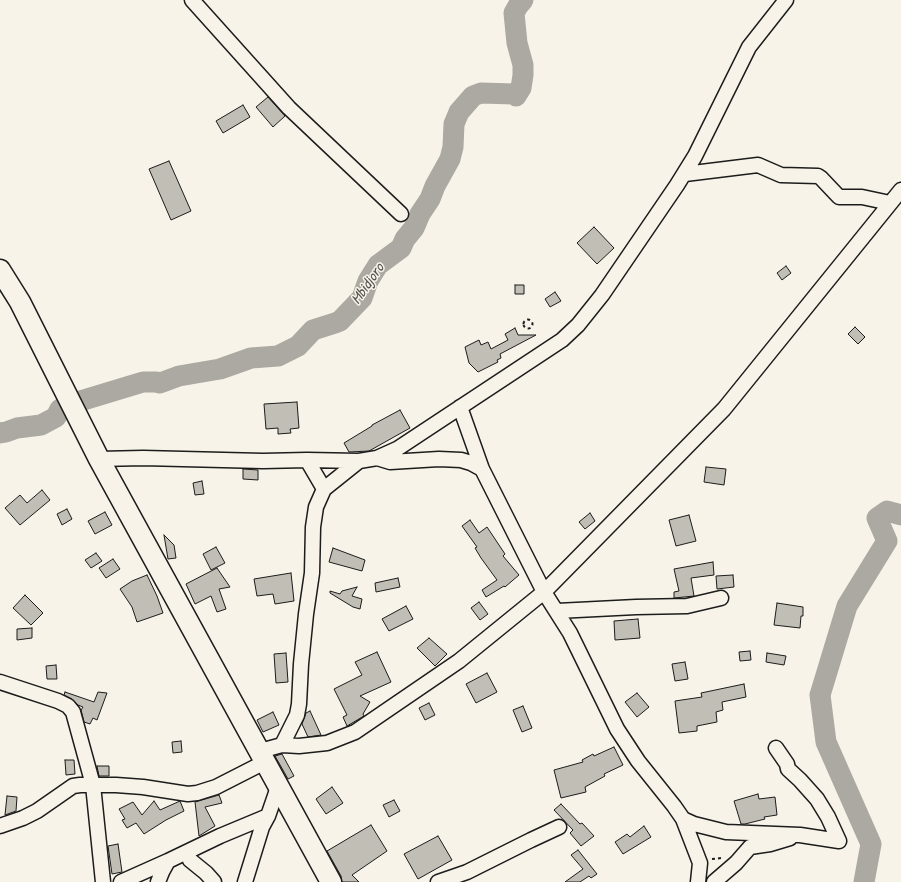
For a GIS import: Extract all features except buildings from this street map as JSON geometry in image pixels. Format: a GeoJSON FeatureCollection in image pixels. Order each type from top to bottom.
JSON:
{"type":"FeatureCollection","features":[{"type":"Feature","properties":{"kind":"street"},"geometry":{"type":"LineString","coordinates":[[192,0],[289,108],[401,214]]}},
{"type":"Feature","properties":{"kind":"street"},"geometry":{"type":"LineString","coordinates":[[99,459],[143,458],[263,461],[359,461],[377,458],[397,448],[562,340],[578,326],[602,295],[684,174],[695,156],[749,47],[786,0]]}},
{"type":"Feature","properties":{"kind":"street"},"geometry":{"type":"LineString","coordinates":[[684,174],[758,164],[781,175],[818,176],[839,197],[862,197],[890,203]]}},
{"type":"Feature","properties":{"kind":"street"},"geometry":{"type":"LineString","coordinates":[[0,826],[37,811],[73,786],[93,785],[143,787],[188,794],[197,793],[216,787],[262,756],[282,745],[327,743],[355,732],[459,661],[544,592],[724,409],[901,190]]}},
{"type":"Feature","properties":{"kind":"street"},"geometry":{"type":"LineString","coordinates":[[0,270],[20,302],[99,459],[331,882]]}},
{"type":"Feature","properties":{"kind":"street"},"geometry":{"type":"LineString","coordinates":[[460,407],[482,469],[544,592],[570,634],[617,729],[638,761],[683,819],[700,863],[698,882]]}},
{"type":"Feature","properties":{"kind":"street"},"geometry":{"type":"LineString","coordinates":[[377,458],[390,462],[439,459],[461,460],[482,469]]}},
{"type":"Feature","properties":{"kind":"street"},"geometry":{"type":"LineString","coordinates":[[307,460],[324,488]]}},
{"type":"Feature","properties":{"kind":"street"},"geometry":{"type":"LineString","coordinates":[[282,745],[297,715],[299,704],[301,664],[312,573],[313,527],[316,507],[324,488],[359,461]]}},
{"type":"Feature","properties":{"kind":"street"},"geometry":{"type":"LineString","coordinates":[[557,611],[688,606],[721,598]]}},
{"type":"Feature","properties":{"kind":"street"},"geometry":{"type":"LineString","coordinates":[[0,682],[58,701],[68,706],[73,712],[93,785],[103,882]]}},
{"type":"Feature","properties":{"kind":"street"},"geometry":{"type":"LineString","coordinates":[[683,819],[694,824],[726,832],[800,835],[840,841],[828,816],[817,799],[788,769],[787,764],[776,748]]}},
{"type":"Feature","properties":{"kind":"street"},"geometry":{"type":"LineString","coordinates":[[245,882],[262,827],[268,816],[278,787]]}},
{"type":"Feature","properties":{"kind":"street"},"geometry":{"type":"LineString","coordinates":[[121,882],[220,836],[268,816]]}},
{"type":"Feature","properties":{"kind":"street"},"geometry":{"type":"LineString","coordinates":[[438,882],[467,872],[559,827]]}},
{"type":"Feature","properties":{"kind":"street"},"geometry":{"type":"LineString","coordinates":[[714,882],[736,863],[750,847],[770,844],[800,835]]}},
{"type":"Feature","properties":{"kind":"street"},"geometry":{"type":"LineString","coordinates":[[187,852],[190,860],[206,873],[214,882]]}},
{"type":"Feature","properties":{"kind":"street"},"geometry":{"type":"LineString","coordinates":[[251,860],[252,882]]}},
{"type":"Feature","properties":{"kind":"street"},"geometry":{"type":"LineString","coordinates":[[158,882],[168,861]]}},
{"type":"Feature","properties":{"kind":"path"},"geometry":{"type":"LineString","coordinates":[[527,320],[532,322],[531,327],[529,328],[526,328],[524,323],[527,320]]}},
{"type":"Feature","properties":{"kind":"path"},"geometry":{"type":"LineString","coordinates":[[700,863],[708,859],[727,858],[734,854],[742,855]]}},
{"type":"Feature","properties":{"kind":"waterway","name":"Mbidjoro"},"geometry":{"type":"LineString","coordinates":[[0,433],[17,428],[41,425],[56,417],[60,409],[67,405],[143,382],[160,383],[179,376],[220,369],[251,358],[278,356],[298,346],[313,330],[340,321],[362,298],[368,281],[378,265],[401,248],[405,239],[414,228],[450,159],[453,147],[454,124],[459,112],[473,96],[481,93],[514,94],[516,96],[521,88],[523,65],[517,43],[514,13],[523,0]]}},
{"type":"Feature","properties":{"kind":"waterway"},"geometry":{"type":"LineString","coordinates":[[864,882],[871,844],[826,742],[820,695],[847,606],[887,541],[877,518],[887,511],[901,515]]}}]}
